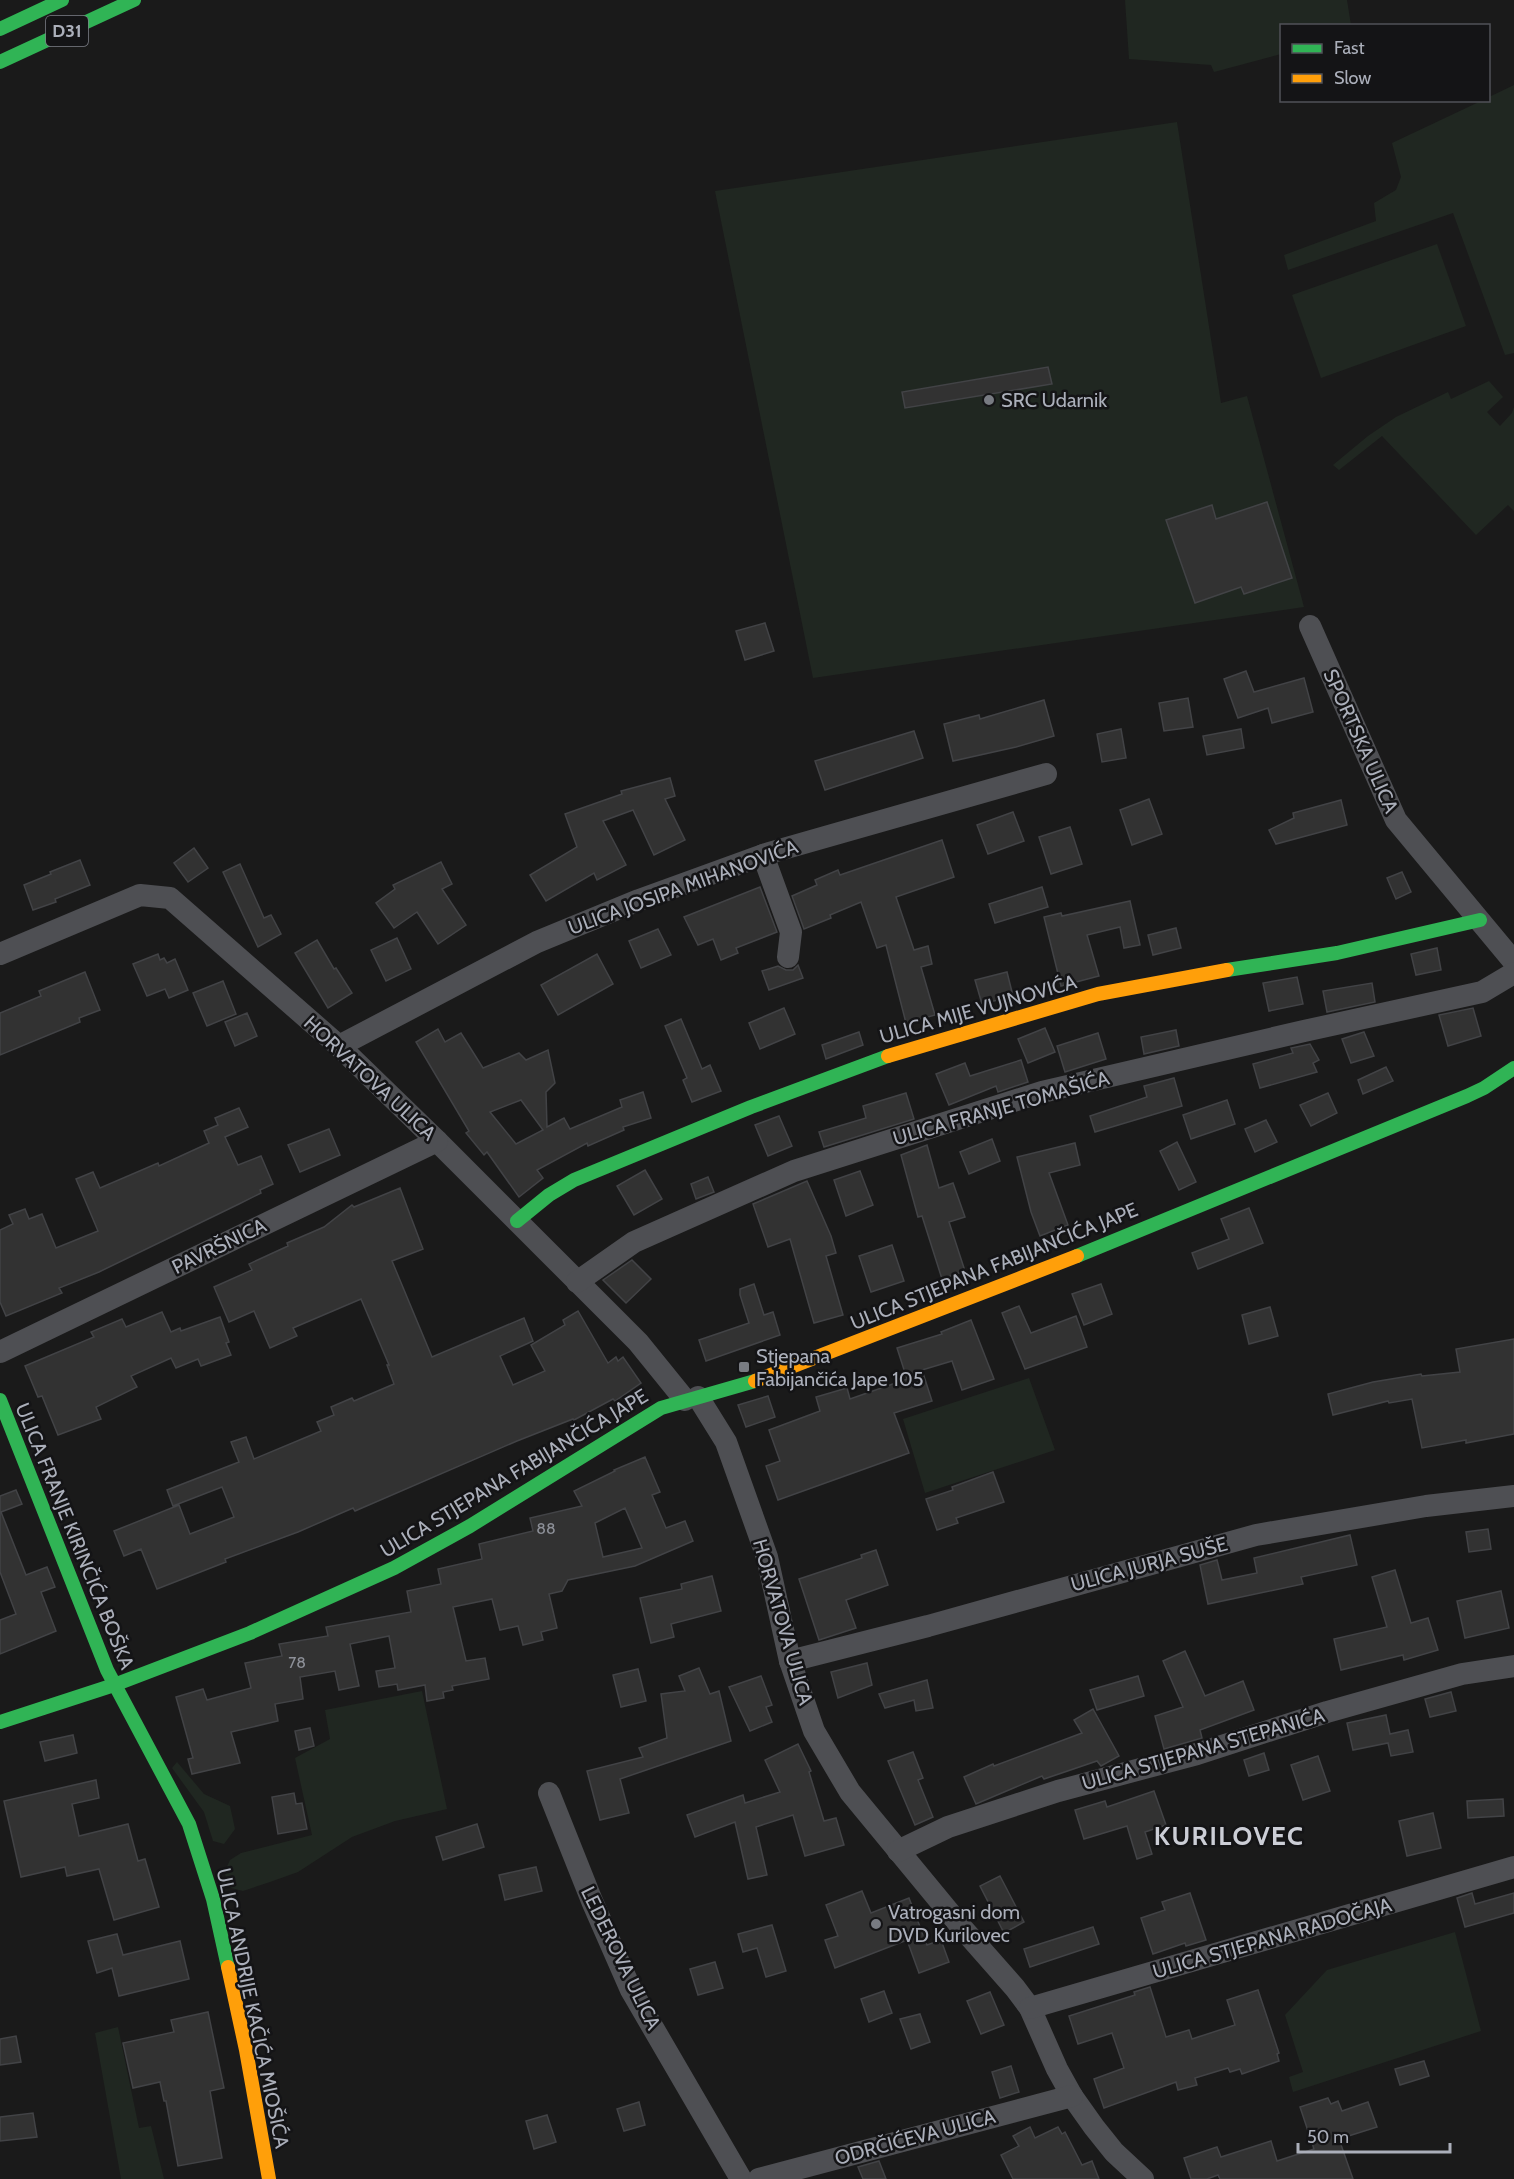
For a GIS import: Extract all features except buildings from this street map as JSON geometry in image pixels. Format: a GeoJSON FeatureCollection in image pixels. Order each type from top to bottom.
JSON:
{"type":"FeatureCollection","features":[{"type":"Feature","properties":{"kind":"street","name":"D31"},"geometry":{"type":"LineString","coordinates":[[0,29],[62,0]]}},
{"type":"Feature","properties":{"kind":"street","name":"D31"},"geometry":{"type":"LineString","coordinates":[[0,62],[134,0]]}},
{"type":"Feature","properties":{"kind":"street","name":"SPORTSKA ULICA"},"geometry":{"type":"LineString","coordinates":[[1310,626],[1396,820],[1514,962]]}},
{"type":"Feature","properties":{"kind":"street","name":"ULICA JOSIPA MIHANOVIĆA"},"geometry":{"type":"LineString","coordinates":[[339,1046],[537,942],[639,900],[763,855],[1046,774]]}},
{"type":"Feature","properties":{"kind":"street"},"geometry":{"type":"LineString","coordinates":[[763,855],[791,932],[788,957]]}},
{"type":"Feature","properties":{"kind":"street","name":"HORVATOVA ULICA"},"geometry":{"type":"LineString","coordinates":[[0,954],[140,895],[170,898],[339,1046],[638,1342],[691,1399],[726,1443],[767,1557],[790,1661],[814,1731],[850,1792],[1015,1988],[1030,2008],[1072,2096],[1114,2152],[1143,2179]]}},
{"type":"Feature","properties":{"kind":"street","name":"ULICA MIJE VUJNOVIĆA"},"geometry":{"type":"LineString","coordinates":[[517,1221],[549,1195],[574,1180],[751,1107],[875,1060],[1098,994],[1337,952],[1480,920]]}},
{"type":"Feature","properties":{"kind":"street","name":"ULICA FRANJE TOMAŠIĆA"},"geometry":{"type":"LineString","coordinates":[[577,1282],[634,1242],[794,1171],[1042,1092],[1482,992],[1514,973]]}},
{"type":"Feature","properties":{"kind":"street","name":"ULICA STJEPANA FABIJANČIĆA JAPE"},"geometry":{"type":"LineString","coordinates":[[0,1722],[114,1685],[250,1633],[394,1568],[470,1526],[661,1408],[759,1380],[1059,1263],[1467,1096],[1484,1088],[1514,1068]]}},
{"type":"Feature","properties":{"kind":"street","name":"PAVRŠNICA"},"geometry":{"type":"LineString","coordinates":[[0,1352],[437,1141]]}},
{"type":"Feature","properties":{"kind":"street","name":"ULICA FRANJE KIRINČIĆA BOŠKA"},"geometry":{"type":"LineString","coordinates":[[0,1400],[114,1685]]}},
{"type":"Feature","properties":{"kind":"street","name":"ULICA JURJA SUŠE"},"geometry":{"type":"LineString","coordinates":[[790,1661],[928,1626],[1256,1535],[1426,1506],[1514,1496]]}},
{"type":"Feature","properties":{"kind":"street","name":"ULICA STJEPANA STEPANIĆA"},"geometry":{"type":"LineString","coordinates":[[898,1851],[948,1827],[1058,1791],[1197,1755],[1327,1712],[1462,1674],[1514,1666]]}},
{"type":"Feature","properties":{"kind":"street","name":"ULICA ANDRIJE KAČIĆA MIOŠIĆA"},"geometry":{"type":"LineString","coordinates":[[114,1685],[189,1824],[213,1899],[246,2050],[269,2179]]}},
{"type":"Feature","properties":{"kind":"street","name":"LEDEROVA ULICA"},"geometry":{"type":"LineString","coordinates":[[549,1793],[592,1901],[631,1990],[741,2179]]}},
{"type":"Feature","properties":{"kind":"street","name":"ULICA STJEPANA RADOČAJA"},"geometry":{"type":"LineString","coordinates":[[1030,2008],[1514,1867]]}},
{"type":"Feature","properties":{"kind":"street","name":"ODRČIĆEVA ULICA"},"geometry":{"type":"LineString","coordinates":[[759,2179],[1072,2096]]}},
{"type":"Feature","properties":{"kind":"shaded area"},"geometry":{"type":"Polygon","coordinates":[[[1125,0],[1347,0],[1351,24],[1280,24],[1280,54],[1214,72],[1211,65],[1129,59],[1125,0]]]}},
{"type":"Feature","properties":{"kind":"shaded area"},"geometry":{"type":"Polygon","coordinates":[[[1514,85],[1514,353],[1505,355],[1453,213],[1288,270],[1284,255],[1376,221],[1374,203],[1396,190],[1401,177],[1392,143],[1479,102],[1490,102],[1490,97],[1514,85]]]}},
{"type":"Feature","properties":{"kind":"shaded area","name":"SRC Udarnik"},"geometry":{"type":"Polygon","coordinates":[[[1177,122],[1221,403],[1247,396],[1304,607],[813,678],[715,191],[1177,122]]]}},
{"type":"Feature","properties":{"kind":"shaded area"},"geometry":{"type":"Polygon","coordinates":[[[1437,244],[1466,326],[1321,378],[1292,295],[1437,244]]]}},
{"type":"Feature","properties":{"kind":"shaded area"},"geometry":{"type":"Polygon","coordinates":[[[1489,381],[1503,397],[1487,412],[1500,426],[1512,413],[1514,407],[1514,511],[1508,505],[1476,535],[1382,436],[1339,470],[1333,465],[1368,436],[1396,417],[1448,392],[1451,399],[1489,381]]]}},
{"type":"Feature","properties":{"kind":"shaded area"},"geometry":{"type":"Polygon","coordinates":[[[1029,1378],[1055,1450],[925,1493],[903,1419],[1029,1378]]]}},
{"type":"Feature","properties":{"kind":"shaded area"},"geometry":{"type":"Polygon","coordinates":[[[422,1691],[447,1809],[395,1821],[352,1837],[298,1872],[243,1891],[231,1888],[226,1881],[225,1871],[230,1860],[241,1853],[312,1835],[295,1758],[330,1739],[325,1710],[422,1691]]]}},
{"type":"Feature","properties":{"kind":"shaded area"},"geometry":{"type":"Polygon","coordinates":[[[177,1762],[204,1794],[230,1806],[235,1829],[224,1844],[213,1841],[204,1812],[172,1768],[177,1762]]]}},
{"type":"Feature","properties":{"kind":"shaded area"},"geometry":{"type":"Polygon","coordinates":[[[1455,1932],[1481,2031],[1293,2092],[1289,2077],[1303,2072],[1285,2015],[1327,1970],[1455,1932]]]}},
{"type":"Feature","properties":{"kind":"shaded area"},"geometry":{"type":"Polygon","coordinates":[[[118,2027],[139,2128],[151,2126],[164,2179],[121,2179],[95,2033],[118,2027]]]}},
{"type":"Feature","properties":{"kind":"traffic: fast"},"geometry":{"type":"LineString","coordinates":[[0,29],[62,0]]}},
{"type":"Feature","properties":{"kind":"traffic: fast"},"geometry":{"type":"LineString","coordinates":[[0,62],[134,0]]}},
{"type":"Feature","properties":{"kind":"traffic: fast"},"geometry":{"type":"LineString","coordinates":[[1227,970],[1337,953],[1480,920]]}},
{"type":"Feature","properties":{"kind":"traffic: fast"},"geometry":{"type":"LineString","coordinates":[[517,1221],[549,1195],[574,1180],[751,1107],[888,1056]]}},
{"type":"Feature","properties":{"kind":"traffic: fast"},"geometry":{"type":"LineString","coordinates":[[1077,1256],[1467,1096],[1484,1088],[1514,1068]]}},
{"type":"Feature","properties":{"kind":"traffic: fast"},"geometry":{"type":"LineString","coordinates":[[0,1722],[114,1685],[250,1633],[394,1568],[470,1526],[661,1408],[755,1381]]}},
{"type":"Feature","properties":{"kind":"traffic: fast"},"geometry":{"type":"LineString","coordinates":[[0,1400],[107,1670],[189,1824],[213,1899],[228,1967]]}},
{"type":"Feature","properties":{"kind":"traffic: slow"},"geometry":{"type":"LineString","coordinates":[[888,1056],[1098,994],[1227,970]]}},
{"type":"Feature","properties":{"kind":"traffic: slow"},"geometry":{"type":"LineString","coordinates":[[755,1381],[1077,1256]]}},
{"type":"Feature","properties":{"kind":"traffic: slow"},"geometry":{"type":"LineString","coordinates":[[228,1967],[246,2050],[269,2179]]}},
{"type":"Feature","properties":{"kind":"place","name":"SRC Udarnik"},"geometry":{"type":"Point","coordinates":[989,400]}},
{"type":"Feature","properties":{"kind":"place","name":"Stjepana Fabijančića Jape 105"},"geometry":{"type":"Point","coordinates":[744,1367]}},
{"type":"Feature","properties":{"kind":"place","name":"Vatrogasni dom DVD Kurilovec"},"geometry":{"type":"Point","coordinates":[876,1924]}},
{"type":"Feature","properties":{"kind":"district","name":"KURILOVEC"},"geometry":{"type":"Point","coordinates":[1229,1836]}}]}
